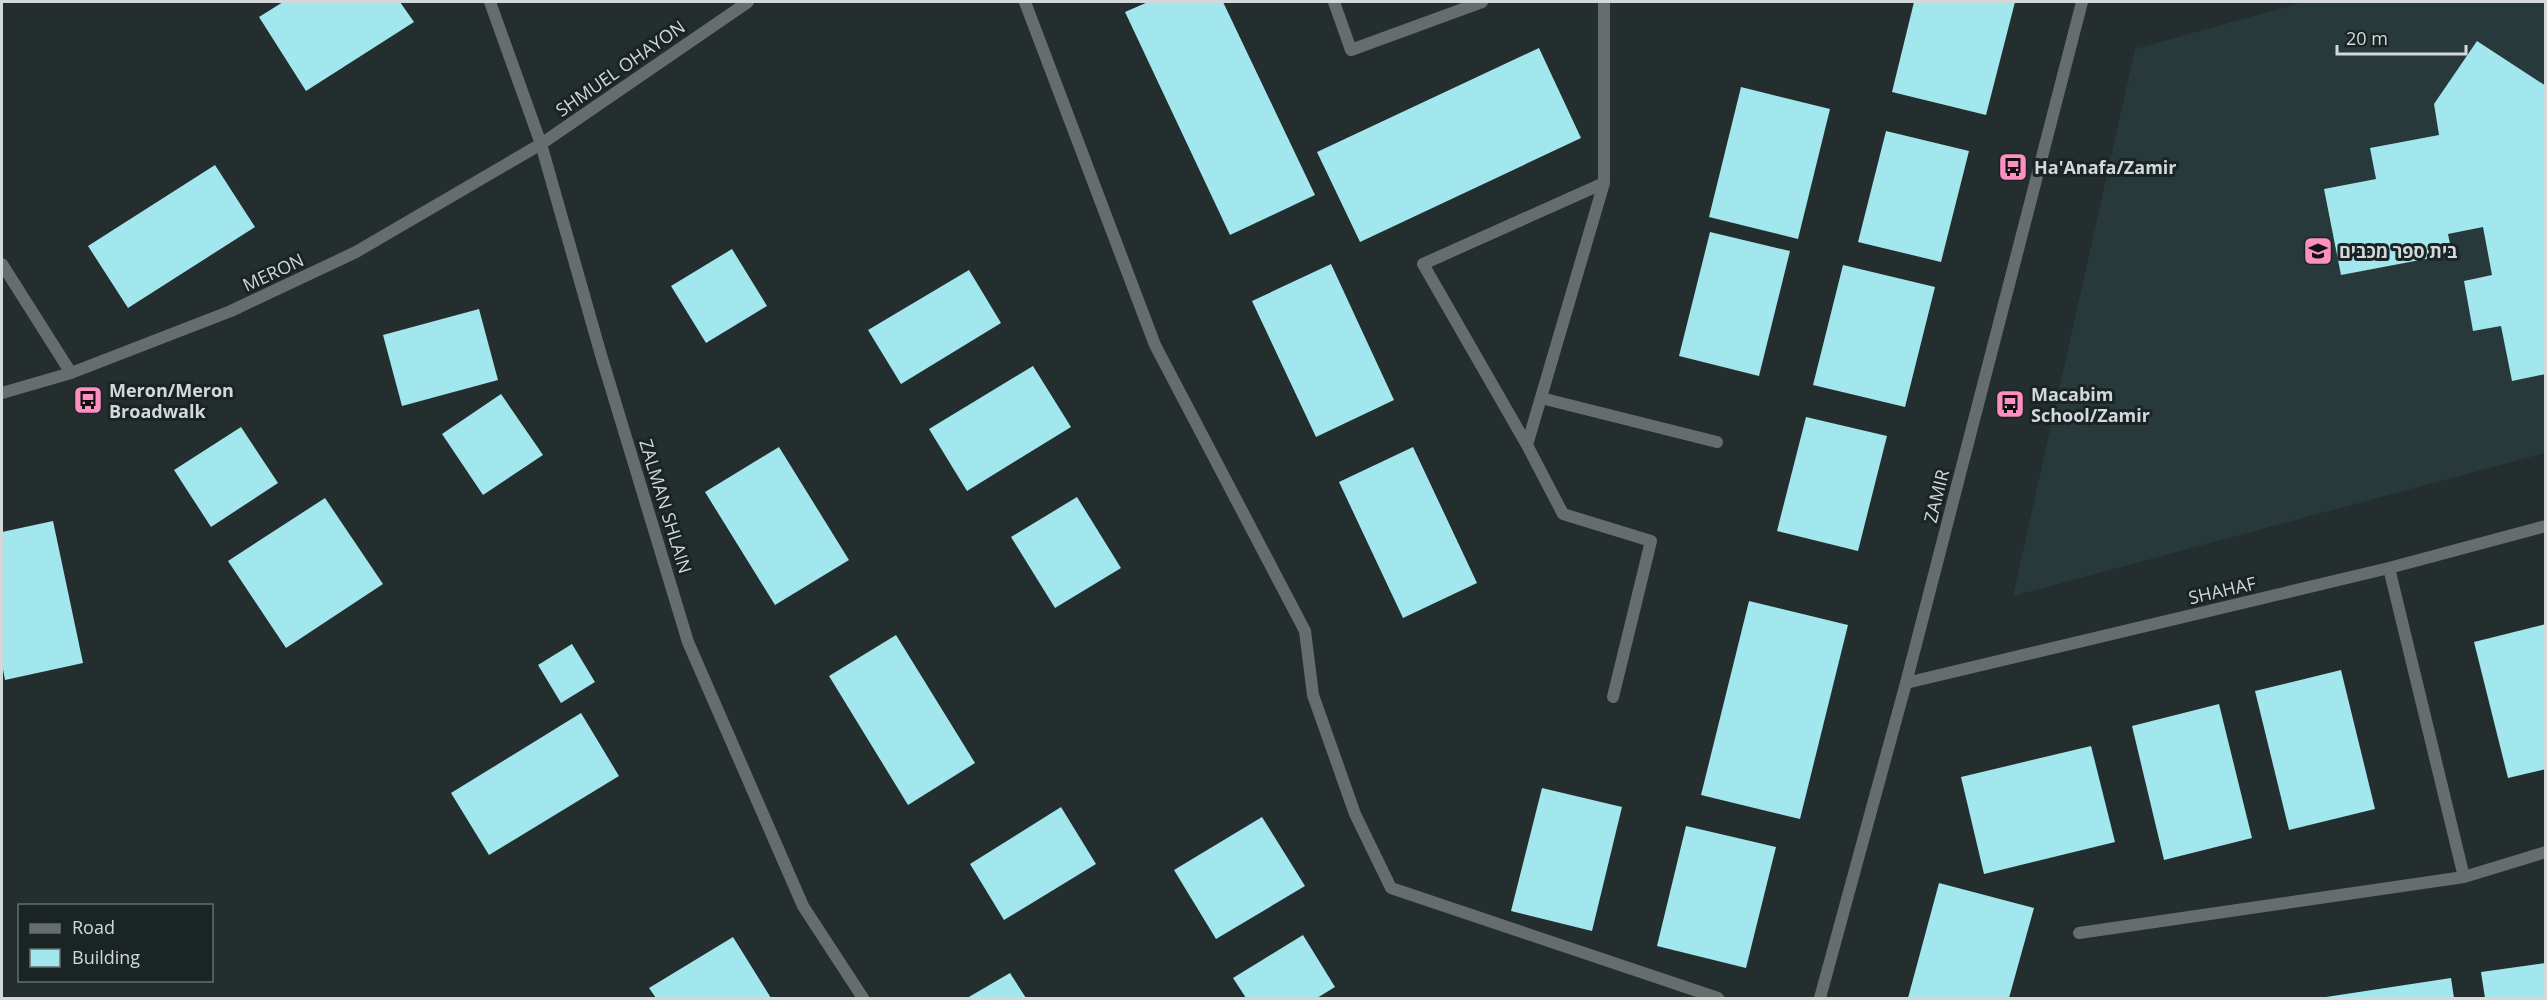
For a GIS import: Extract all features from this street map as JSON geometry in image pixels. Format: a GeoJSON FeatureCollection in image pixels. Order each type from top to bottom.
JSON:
{"type":"FeatureCollection","features":[{"type":"Feature","properties":{"kind":"street","name":"ZALMAN SHLAIN"},"geometry":{"type":"LineString","coordinates":[[490,2],[541,144],[601,355],[688,642],[803,906],[863,999]]}},
{"type":"Feature","properties":{"kind":"street","name":"SHMUEL OHAYON"},"geometry":{"type":"LineString","coordinates":[[541,144],[748,2]]}},
{"type":"Feature","properties":{"kind":"street"},"geometry":{"type":"LineString","coordinates":[[1025,2],[1155,345],[1305,631],[1313,695],[1355,814],[1391,888],[1718,999]]}},
{"type":"Feature","properties":{"kind":"street"},"geometry":{"type":"LineString","coordinates":[[1334,2],[1351,50],[1482,2]]}},
{"type":"Feature","properties":{"kind":"street"},"geometry":{"type":"LineString","coordinates":[[1527,446],[1604,183],[1604,2]]}},
{"type":"Feature","properties":{"kind":"street","name":"ZAMIR"},"geometry":{"type":"LineString","coordinates":[[1821,999],[1906,683],[2082,2]]}},
{"type":"Feature","properties":{"kind":"street","name":"MERON"},"geometry":{"type":"LineString","coordinates":[[2,393],[71,373],[231,311],[356,252],[541,144]]}},
{"type":"Feature","properties":{"kind":"street"},"geometry":{"type":"LineString","coordinates":[[1604,183],[1423,264],[1527,446],[1563,514],[1651,541],[1613,697]]}},
{"type":"Feature","properties":{"kind":"street"},"geometry":{"type":"LineString","coordinates":[[2,264],[71,373]]}},
{"type":"Feature","properties":{"kind":"street"},"geometry":{"type":"LineString","coordinates":[[1541,398],[1717,442]]}},
{"type":"Feature","properties":{"kind":"street","name":"SHAHAF"},"geometry":{"type":"LineString","coordinates":[[1906,683],[2389,568],[2546,526]]}},
{"type":"Feature","properties":{"kind":"street"},"geometry":{"type":"LineString","coordinates":[[2389,568],[2464,877]]}},
{"type":"Feature","properties":{"kind":"street"},"geometry":{"type":"LineString","coordinates":[[2079,933],[2464,877],[2546,852]]}},
{"type":"Feature","properties":{"kind":"shaded area","name":"בית ספר מכבים"},"geometry":{"type":"Polygon","coordinates":[[[2304,2],[2545,2],[2545,453],[2013,596],[2135,49],[2304,2]]]}},
{"type":"Feature","properties":{"kind":"building"},"geometry":{"type":"Polygon","coordinates":[[[283,2],[400,2],[414,22],[306,91],[259,17],[283,2]]]}},
{"type":"Feature","properties":{"kind":"building"},"geometry":{"type":"Polygon","coordinates":[[[1148,2],[1223,2],[1315,195],[1230,235],[1125,12],[1148,2]]]}},
{"type":"Feature","properties":{"kind":"building"},"geometry":{"type":"Polygon","coordinates":[[[1914,2],[2015,2],[1986,115],[1892,92],[1914,2]]]}},
{"type":"Feature","properties":{"kind":"building"},"geometry":{"type":"Polygon","coordinates":[[[2477,41],[2546,86],[2546,374],[2512,381],[2501,326],[2473,331],[2464,281],[2492,275],[2483,227],[2448,234],[2452,254],[2341,275],[2324,189],[2376,179],[2370,148],[2439,135],[2434,104],[2477,41]]]}},
{"type":"Feature","properties":{"kind":"building"},"geometry":{"type":"Polygon","coordinates":[[[1539,48],[1581,138],[1360,242],[1317,152],[1539,48]]]}},
{"type":"Feature","properties":{"kind":"building"},"geometry":{"type":"Polygon","coordinates":[[[1741,87],[1830,109],[1798,239],[1709,217],[1741,87]]]}},
{"type":"Feature","properties":{"kind":"building"},"geometry":{"type":"Polygon","coordinates":[[[1886,131],[1969,151],[1941,262],[1858,242],[1886,131]]]}},
{"type":"Feature","properties":{"kind":"building"},"geometry":{"type":"Polygon","coordinates":[[[215,165],[255,227],[128,308],[88,246],[215,165]]]}},
{"type":"Feature","properties":{"kind":"building"},"geometry":{"type":"Polygon","coordinates":[[[1710,232],[1790,251],[1759,376],[1679,356],[1710,232]]]}},
{"type":"Feature","properties":{"kind":"building"},"geometry":{"type":"Polygon","coordinates":[[[732,249],[767,306],[706,343],[671,286],[732,249]]]}},
{"type":"Feature","properties":{"kind":"building"},"geometry":{"type":"Polygon","coordinates":[[[1331,264],[1394,400],[1316,437],[1252,301],[1331,264]]]}},
{"type":"Feature","properties":{"kind":"building"},"geometry":{"type":"Polygon","coordinates":[[[1843,265],[1935,287],[1905,407],[1813,385],[1843,265]]]}},
{"type":"Feature","properties":{"kind":"building"},"geometry":{"type":"Polygon","coordinates":[[[969,270],[1001,323],[901,384],[868,330],[969,270]]]}},
{"type":"Feature","properties":{"kind":"building"},"geometry":{"type":"Polygon","coordinates":[[[479,309],[498,380],[402,406],[383,335],[479,309]]]}},
{"type":"Feature","properties":{"kind":"building"},"geometry":{"type":"Polygon","coordinates":[[[1033,366],[1071,427],[967,491],[929,429],[1033,366]]]}},
{"type":"Feature","properties":{"kind":"building"},"geometry":{"type":"Polygon","coordinates":[[[501,394],[543,455],[483,495],[442,434],[501,394]]]}},
{"type":"Feature","properties":{"kind":"building"},"geometry":{"type":"Polygon","coordinates":[[[1806,417],[1887,436],[1858,551],[1777,531],[1806,417]]]}},
{"type":"Feature","properties":{"kind":"building"},"geometry":{"type":"Polygon","coordinates":[[[241,427],[278,483],[211,527],[174,470],[241,427]]]}},
{"type":"Feature","properties":{"kind":"building"},"geometry":{"type":"Polygon","coordinates":[[[779,447],[849,560],[775,605],[705,492],[779,447]]]}},
{"type":"Feature","properties":{"kind":"building"},"geometry":{"type":"Polygon","coordinates":[[[1413,447],[1477,583],[1403,618],[1339,482],[1413,447]]]}},
{"type":"Feature","properties":{"kind":"building"},"geometry":{"type":"Polygon","coordinates":[[[1077,497],[1121,568],[1055,608],[1011,537],[1077,497]]]}},
{"type":"Feature","properties":{"kind":"building"},"geometry":{"type":"Polygon","coordinates":[[[325,498],[383,584],[286,648],[228,561],[325,498]]]}},
{"type":"Feature","properties":{"kind":"building"},"geometry":{"type":"Polygon","coordinates":[[[53,521],[83,663],[5,680],[2,664],[2,532],[53,521]]]}},
{"type":"Feature","properties":{"kind":"building"},"geometry":{"type":"Polygon","coordinates":[[[1749,601],[1848,625],[1800,819],[1701,795],[1749,601]]]}},
{"type":"Feature","properties":{"kind":"building"},"geometry":{"type":"Polygon","coordinates":[[[2546,624],[2546,769],[2508,778],[2474,642],[2546,624]]]}},
{"type":"Feature","properties":{"kind":"building"},"geometry":{"type":"Polygon","coordinates":[[[896,635],[975,763],[908,805],[829,676],[896,635]]]}},
{"type":"Feature","properties":{"kind":"building"},"geometry":{"type":"Polygon","coordinates":[[[572,644],[595,682],[561,703],[538,665],[572,644]]]}},
{"type":"Feature","properties":{"kind":"building"},"geometry":{"type":"Polygon","coordinates":[[[2341,670],[2375,809],[2289,830],[2255,691],[2341,670]]]}},
{"type":"Feature","properties":{"kind":"building"},"geometry":{"type":"Polygon","coordinates":[[[2219,704],[2252,838],[2164,860],[2132,726],[2219,704]]]}},
{"type":"Feature","properties":{"kind":"building"},"geometry":{"type":"Polygon","coordinates":[[[581,713],[619,776],[489,855],[451,793],[581,713]]]}},
{"type":"Feature","properties":{"kind":"building"},"geometry":{"type":"Polygon","coordinates":[[[2091,746],[2115,842],[1984,874],[1961,777],[2091,746]]]}},
{"type":"Feature","properties":{"kind":"building"},"geometry":{"type":"Polygon","coordinates":[[[1542,788],[1622,807],[1592,931],[1511,911],[1542,788]]]}},
{"type":"Feature","properties":{"kind":"building"},"geometry":{"type":"Polygon","coordinates":[[[1061,807],[1096,864],[1004,920],[970,864],[1061,807]]]}},
{"type":"Feature","properties":{"kind":"building"},"geometry":{"type":"Polygon","coordinates":[[[1262,817],[1305,886],[1216,939],[1174,870],[1262,817]]]}},
{"type":"Feature","properties":{"kind":"building"},"geometry":{"type":"Polygon","coordinates":[[[1686,826],[1776,847],[1746,968],[1657,946],[1686,826]]]}},
{"type":"Feature","properties":{"kind":"building"},"geometry":{"type":"Polygon","coordinates":[[[1939,883],[2034,908],[2009,998],[1908,998],[1939,883]]]}},
{"type":"Feature","properties":{"kind":"building"},"geometry":{"type":"Polygon","coordinates":[[[1303,935],[1335,987],[1317,998],[1246,998],[1233,978],[1303,935]]]}},
{"type":"Feature","properties":{"kind":"building"},"geometry":{"type":"Polygon","coordinates":[[[733,937],[771,998],[656,998],[649,988],[733,937]]]}},
{"type":"Feature","properties":{"kind":"building"},"geometry":{"type":"Polygon","coordinates":[[[2546,963],[2546,998],[2485,998],[2481,972],[2546,963]]]}},
{"type":"Feature","properties":{"kind":"building"},"geometry":{"type":"Polygon","coordinates":[[[1010,973],[1026,998],[967,998],[1010,973]]]}},
{"type":"Feature","properties":{"kind":"building"},"geometry":{"type":"Polygon","coordinates":[[[2451,978],[2454,998],[2326,998],[2326,997],[2451,978]]]}},
{"type":"Feature","properties":{"kind":"place","name":"Ha'Anafa/Zamir"},"geometry":{"type":"Point","coordinates":[2013,167]}},
{"type":"Feature","properties":{"kind":"place","name":"בית ספר מכבים"},"geometry":{"type":"Point","coordinates":[2318,251]}},
{"type":"Feature","properties":{"kind":"place","name":"Meron/Meron Broadwalk"},"geometry":{"type":"Point","coordinates":[88,400]}},
{"type":"Feature","properties":{"kind":"place","name":"Macabim School/Zamir"},"geometry":{"type":"Point","coordinates":[2010,404]}}]}
